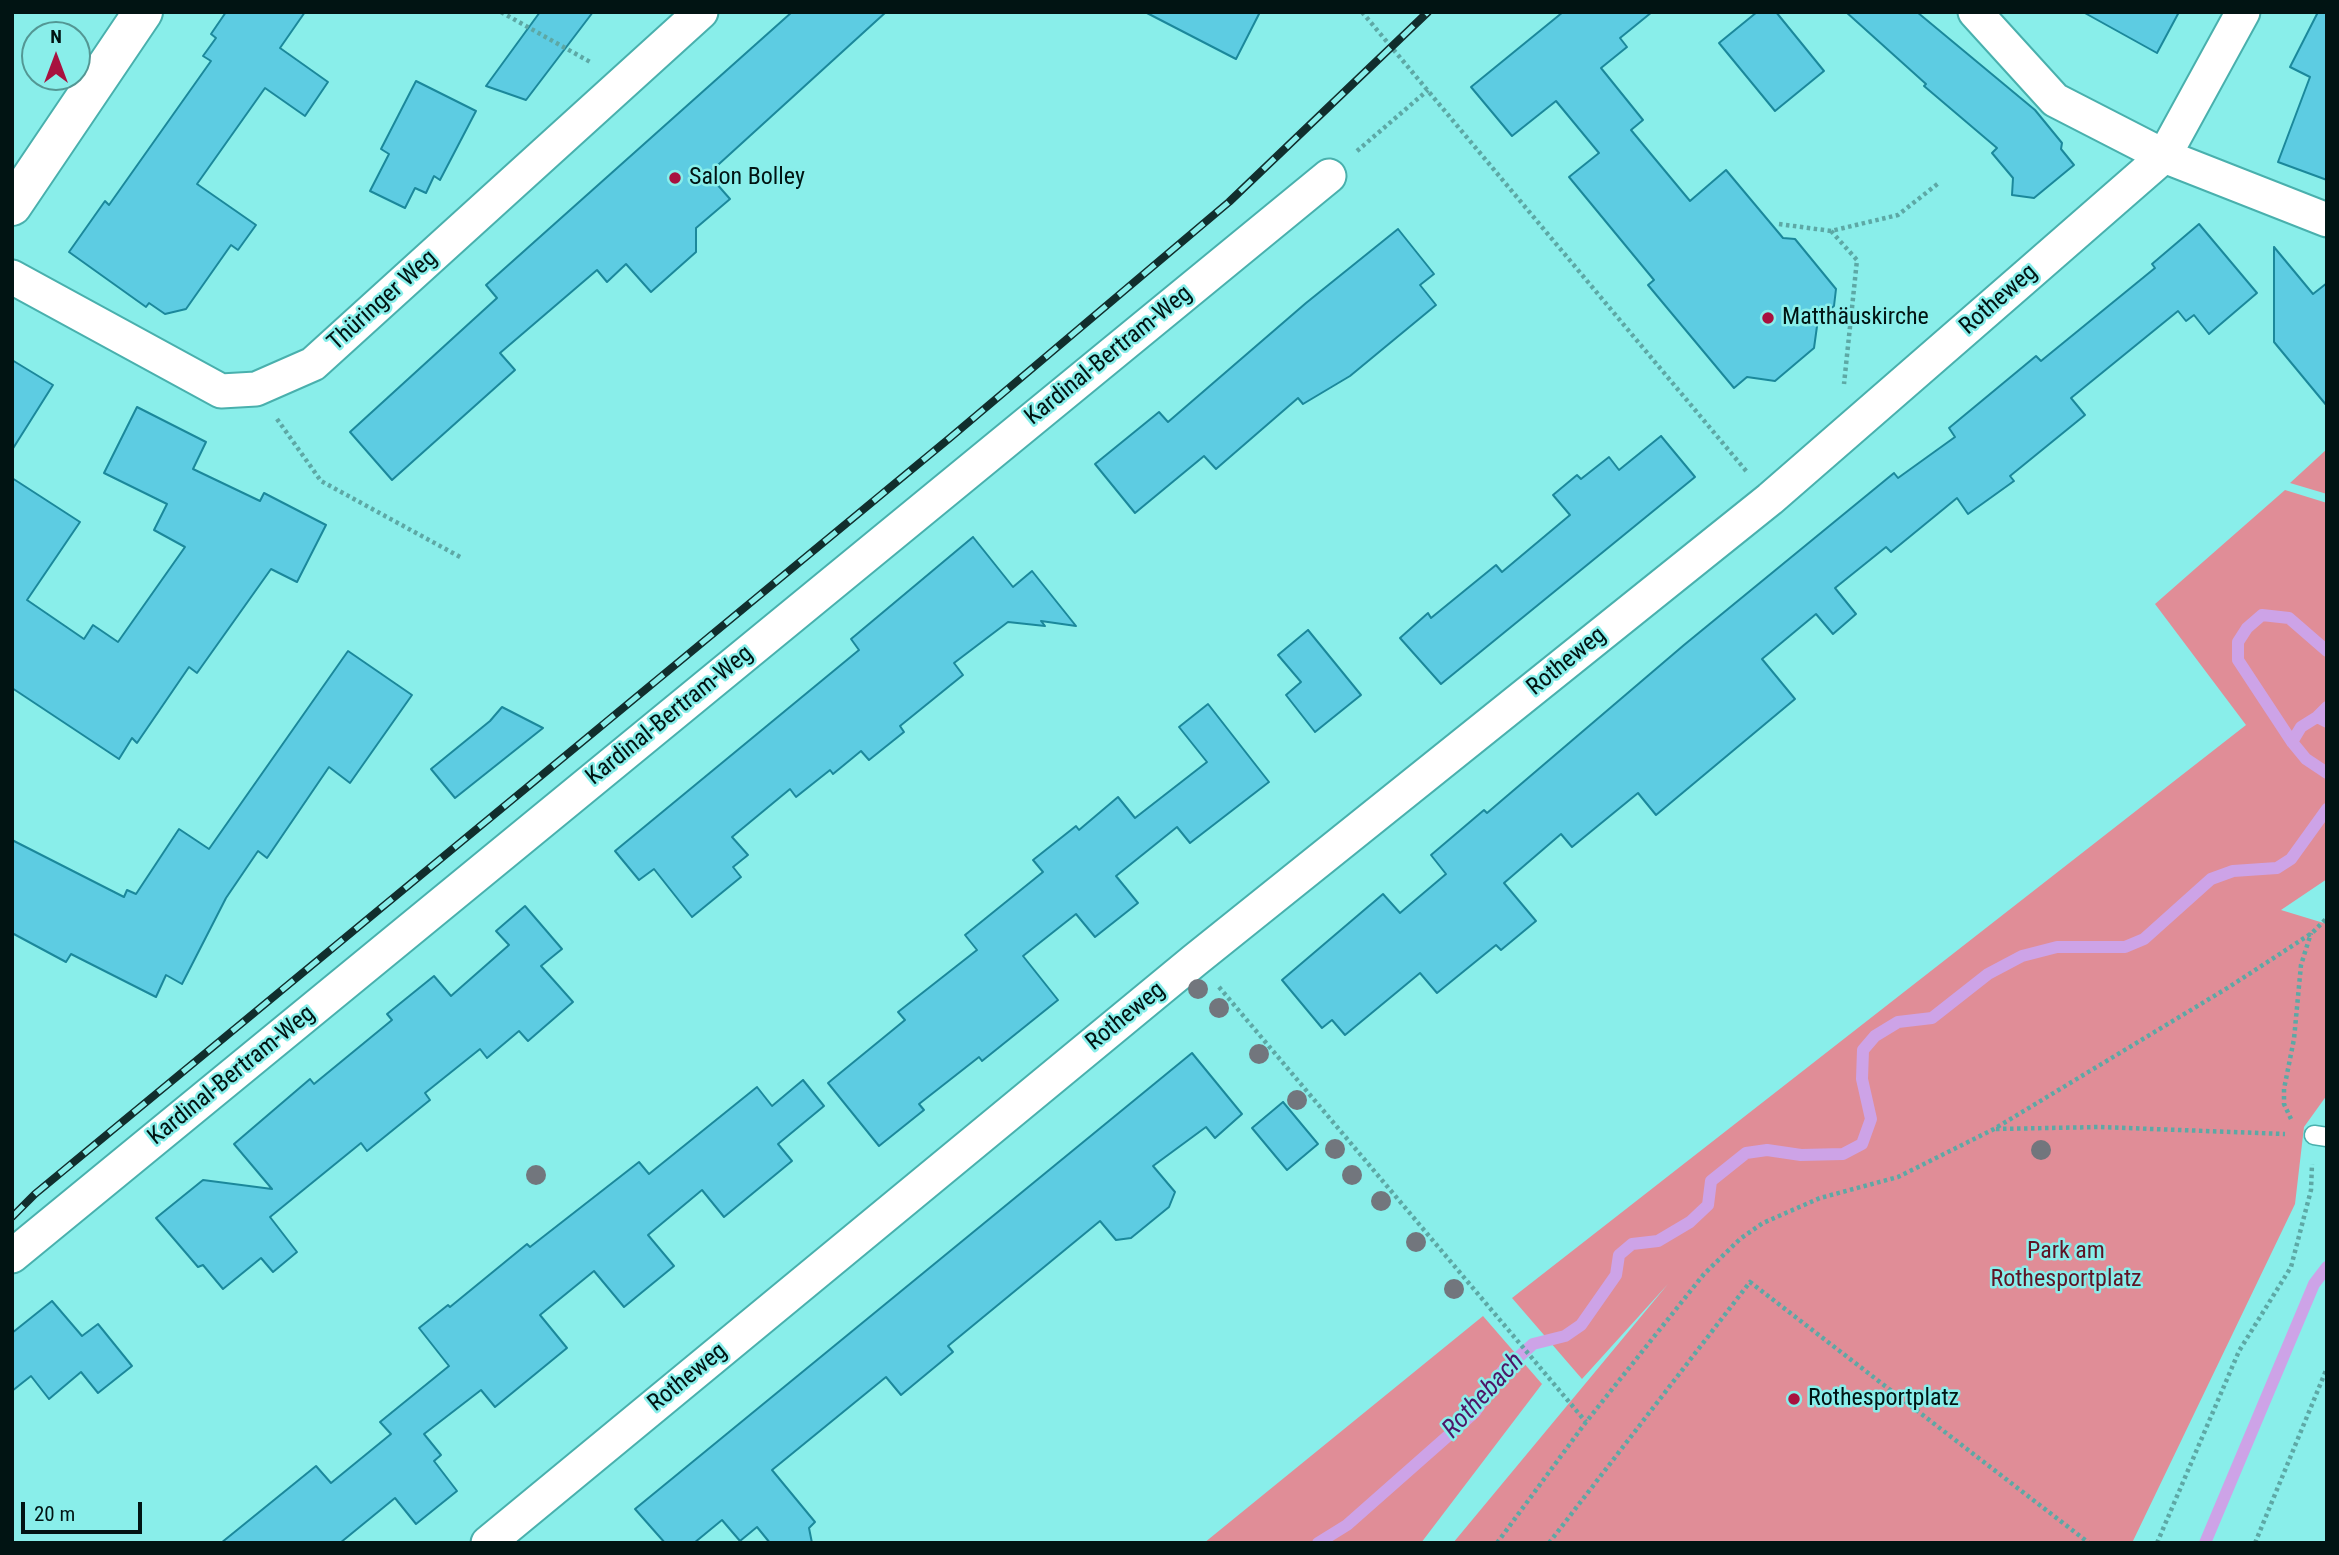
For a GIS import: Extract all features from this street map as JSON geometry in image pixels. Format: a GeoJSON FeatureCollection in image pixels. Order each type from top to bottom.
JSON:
{"type":"FeatureCollection","features":[{"type":"Feature","properties":{"kind":"street"},"geometry":{"type":"LineString","coordinates":[[12,205],[143,12]]}},
{"type":"Feature","properties":{"kind":"street","name":"Thüringer Weg"},"geometry":{"type":"LineString","coordinates":[[12,277],[221,391],[256,389],[313,364],[701,12]]}},
{"type":"Feature","properties":{"kind":"street"},"geometry":{"type":"LineString","coordinates":[[1975,12],[2055,100],[2164,156],[2327,220]]}},
{"type":"Feature","properties":{"kind":"street","name":"Rotheweg"},"geometry":{"type":"LineString","coordinates":[[488,1543],[1195,960],[1770,499],[2164,156],[2243,12]]}},
{"type":"Feature","properties":{"kind":"street","name":"Kardinal-Bertram-Weg"},"geometry":{"type":"LineString","coordinates":[[12,1256],[1329,176]]}},
{"type":"Feature","properties":{"kind":"path"},"geometry":{"type":"LineString","coordinates":[[501,12],[588,59],[620,85]]}},
{"type":"Feature","properties":{"kind":"path"},"geometry":{"type":"LineString","coordinates":[[1362,12],[1770,499]]}},
{"type":"Feature","properties":{"kind":"path"},"geometry":{"type":"LineString","coordinates":[[1329,176],[1427,90]]}},
{"type":"Feature","properties":{"kind":"path"},"geometry":{"type":"LineString","coordinates":[[1779,224],[1831,231],[1898,215],[1940,183]]}},
{"type":"Feature","properties":{"kind":"path"},"geometry":{"type":"LineString","coordinates":[[1831,231],[1857,260],[1844,391],[1865,416]]}},
{"type":"Feature","properties":{"kind":"path"},"geometry":{"type":"LineString","coordinates":[[256,389],[321,481],[463,558]]}},
{"type":"Feature","properties":{"kind":"path"},"geometry":{"type":"LineString","coordinates":[[1497,1543],[1586,1422],[1704,1274],[1740,1239],[1763,1223],[1820,1198],[1898,1177],[1994,1129],[2229,987],[2312,933],[2327,918]]}},
{"type":"Feature","properties":{"kind":"path"},"geometry":{"type":"LineString","coordinates":[[2312,933],[2301,965],[2294,1040],[2284,1089],[2284,1104],[2288,1115],[2314,1135]]}},
{"type":"Feature","properties":{"kind":"path"},"geometry":{"type":"LineString","coordinates":[[1195,960],[1586,1422]]}},
{"type":"Feature","properties":{"kind":"path"},"geometry":{"type":"LineString","coordinates":[[1994,1129],[2100,1127],[2314,1135]]}},
{"type":"Feature","properties":{"kind":"path"},"geometry":{"type":"LineString","coordinates":[[2157,1543],[2239,1351],[2291,1267],[2311,1190],[2314,1135]]}},
{"type":"Feature","properties":{"kind":"path"},"geometry":{"type":"LineString","coordinates":[[1549,1543],[1751,1282],[2090,1543]]}},
{"type":"Feature","properties":{"kind":"path"},"geometry":{"type":"LineString","coordinates":[[2255,1543],[2327,1368]]}},
{"type":"Feature","properties":{"kind":"green space"},"geometry":{"type":"Polygon","coordinates":[[[2327,449],[2327,494],[2290,483],[2327,449]]]}},
{"type":"Feature","properties":{"kind":"green space","name":"Park am Rothesportplatz"},"geometry":{"type":"Polygon","coordinates":[[[2285,490],[2327,503],[2327,879],[2281,910],[2327,924],[2327,1095],[2304,1127],[2295,1204],[2132,1543],[1453,1543],[1668,1284],[1582,1379],[1512,1298],[2246,725],[2155,604],[2285,490]]]}},
{"type":"Feature","properties":{"kind":"green space"},"geometry":{"type":"Polygon","coordinates":[[[1483,1316],[1542,1384],[1421,1543],[1204,1543],[1483,1316]]]}},
{"type":"Feature","properties":{"kind":"building"},"geometry":{"type":"Polygon","coordinates":[[[226,12],[305,12],[280,48],[328,82],[305,116],[265,88],[197,184],[256,225],[238,250],[231,245],[186,309],[165,314],[149,303],[146,307],[69,252],[105,201],[109,205],[211,61],[203,56],[216,38],[211,34],[226,12]]]}},
{"type":"Feature","properties":{"kind":"building"},"geometry":{"type":"Polygon","coordinates":[[[540,12],[593,12],[526,100],[486,86],[540,12]]]}},
{"type":"Feature","properties":{"kind":"building"},"geometry":{"type":"Polygon","coordinates":[[[792,12],[886,12],[708,174],[730,199],[696,228],[696,252],[651,292],[626,264],[607,282],[597,270],[500,353],[515,370],[392,480],[350,432],[497,298],[486,285],[792,12]]]}},
{"type":"Feature","properties":{"kind":"building"},"geometry":{"type":"Polygon","coordinates":[[[1145,12],[1260,12],[1236,59],[1145,12]]]}},
{"type":"Feature","properties":{"kind":"building"},"geometry":{"type":"Polygon","coordinates":[[[1563,12],[1652,12],[1620,38],[1627,47],[1601,68],[1643,120],[1631,130],[1690,201],[1726,170],[1783,238],[1795,239],[1836,289],[1834,306],[1818,319],[1814,348],[1775,381],[1747,377],[1734,388],[1648,285],[1654,280],[1569,177],[1599,153],[1556,101],[1512,136],[1471,87],[1563,12]]]}},
{"type":"Feature","properties":{"kind":"building"},"geometry":{"type":"Polygon","coordinates":[[[1757,12],[1776,12],[1824,71],[1775,111],[1719,43],[1757,12]]]}},
{"type":"Feature","properties":{"kind":"building"},"geometry":{"type":"Polygon","coordinates":[[[1846,12],[1917,12],[2035,110],[2062,143],[2061,149],[2074,165],[2034,198],[2012,195],[2013,178],[1992,153],[1997,148],[1924,86],[1926,84],[1846,12]]]}},
{"type":"Feature","properties":{"kind":"building"},"geometry":{"type":"Polygon","coordinates":[[[2083,12],[2179,12],[2157,53],[2083,12]]]}},
{"type":"Feature","properties":{"kind":"building"},"geometry":{"type":"Polygon","coordinates":[[[2318,12],[2327,12],[2327,180],[2278,162],[2310,77],[2290,67],[2318,12]]]}},
{"type":"Feature","properties":{"kind":"building"},"geometry":{"type":"Polygon","coordinates":[[[416,81],[476,111],[440,180],[434,176],[426,193],[415,188],[405,208],[370,191],[389,154],[381,149],[416,81]]]}},
{"type":"Feature","properties":{"kind":"building"},"geometry":{"type":"Polygon","coordinates":[[[2199,224],[2257,293],[2209,334],[2194,315],[2186,321],[2178,311],[2071,398],[2085,415],[2010,476],[2014,481],[1968,514],[1957,498],[1891,552],[1886,547],[1835,588],[1856,614],[1833,634],[1816,614],[1762,659],[1795,699],[1656,815],[1638,793],[1572,847],[1561,834],[1504,883],[1536,921],[1501,950],[1496,945],[1437,993],[1420,973],[1345,1035],[1332,1020],[1322,1028],[1282,980],[1383,894],[1400,913],[1446,874],[1431,855],[1484,810],[1487,813],[1684,645],[1894,473],[1898,478],[1955,437],[1949,428],[2036,356],[2041,361],[2155,268],[2152,264],[2199,224]]]}},
{"type":"Feature","properties":{"kind":"building"},"geometry":{"type":"Polygon","coordinates":[[[1398,229],[1434,274],[1420,285],[1436,305],[1350,376],[1303,404],[1298,398],[1216,469],[1204,456],[1135,513],[1095,464],[1159,412],[1168,422],[1306,303],[1398,229]]]}},
{"type":"Feature","properties":{"kind":"building"},"geometry":{"type":"Polygon","coordinates":[[[2274,247],[2313,294],[2327,283],[2327,406],[2274,342],[2274,247]]]}},
{"type":"Feature","properties":{"kind":"building"},"geometry":{"type":"Polygon","coordinates":[[[12,360],[53,385],[12,450],[12,360]]]}},
{"type":"Feature","properties":{"kind":"building"},"geometry":{"type":"Polygon","coordinates":[[[137,407],[206,442],[193,469],[260,501],[264,493],[326,525],[297,582],[271,569],[197,673],[189,667],[137,743],[132,738],[119,759],[12,688],[12,478],[80,522],[27,600],[84,639],[93,625],[118,642],[185,547],[154,530],[167,504],[104,473],[137,407]]]}},
{"type":"Feature","properties":{"kind":"building"},"geometry":{"type":"Polygon","coordinates":[[[1661,436],[1695,477],[1441,684],[1400,638],[1428,613],[1431,618],[1496,565],[1502,572],[1570,515],[1553,495],[1577,475],[1581,479],[1609,457],[1619,470],[1661,436]]]}},
{"type":"Feature","properties":{"kind":"building"},"geometry":{"type":"Polygon","coordinates":[[[973,537],[1013,587],[1032,571],[1076,626],[1041,621],[1045,626],[1008,622],[954,663],[963,675],[900,726],[904,732],[869,760],[861,751],[833,774],[830,770],[796,797],[790,789],[732,837],[748,855],[733,867],[741,877],[692,917],[654,869],[639,880],[615,851],[859,650],[851,639],[973,537]]]}},
{"type":"Feature","properties":{"kind":"building"},"geometry":{"type":"Polygon","coordinates":[[[1308,630],[1361,695],[1315,732],[1286,695],[1301,682],[1278,655],[1308,630]]]}},
{"type":"Feature","properties":{"kind":"building"},"geometry":{"type":"Polygon","coordinates":[[[348,651],[412,695],[350,783],[329,767],[267,858],[258,851],[226,898],[182,984],[166,975],[156,997],[71,954],[66,962],[12,933],[12,840],[124,897],[127,890],[136,894],[179,829],[209,849],[348,651]]]}},
{"type":"Feature","properties":{"kind":"building"},"geometry":{"type":"Polygon","coordinates":[[[1208,704],[1269,782],[1190,843],[1177,827],[1116,876],[1138,903],[1095,937],[1076,914],[1023,956],[1058,1000],[982,1061],[979,1057],[919,1104],[924,1110],[879,1146],[828,1083],[905,1020],[898,1012],[977,950],[965,935],[1043,872],[1033,860],[1076,826],[1079,830],[1118,797],[1135,818],[1207,762],[1179,727],[1208,704]]]}},
{"type":"Feature","properties":{"kind":"building"},"geometry":{"type":"Polygon","coordinates":[[[502,707],[543,728],[455,798],[431,769],[490,721],[502,707]]]}},
{"type":"Feature","properties":{"kind":"building"},"geometry":{"type":"Polygon","coordinates":[[[525,906],[562,949],[541,966],[573,1002],[528,1041],[519,1031],[487,1058],[480,1049],[425,1093],[430,1100],[367,1151],[361,1143],[270,1217],[297,1252],[273,1272],[261,1258],[223,1289],[203,1265],[198,1267],[156,1218],[203,1180],[272,1189],[234,1144],[310,1079],[314,1084],[392,1020],[387,1014],[434,976],[451,996],[509,945],[496,931],[525,906]]]}},
{"type":"Feature","properties":{"kind":"building"},"geometry":{"type":"Polygon","coordinates":[[[1192,1053],[1242,1114],[1215,1138],[1206,1127],[1153,1166],[1175,1192],[1169,1207],[1131,1238],[1116,1240],[1100,1221],[948,1346],[953,1352],[901,1395],[886,1377],[772,1470],[815,1522],[809,1528],[812,1543],[770,1543],[757,1527],[740,1541],[722,1520],[694,1543],[665,1543],[635,1509],[1192,1053]]]}},
{"type":"Feature","properties":{"kind":"building"},"geometry":{"type":"Polygon","coordinates":[[[803,1080],[824,1106],[778,1144],[792,1161],[724,1217],[702,1190],[648,1235],[674,1266],[624,1307],[594,1271],[540,1315],[567,1348],[495,1407],[481,1390],[424,1434],[441,1455],[434,1461],[457,1491],[416,1524],[395,1498],[340,1543],[221,1543],[316,1466],[331,1483],[391,1434],[380,1422],[449,1366],[419,1328],[448,1305],[450,1307],[527,1244],[530,1247],[639,1162],[649,1174],[757,1087],[772,1106],[803,1080]]]}},
{"type":"Feature","properties":{"kind":"building"},"geometry":{"type":"Polygon","coordinates":[[[1283,1102],[1318,1144],[1287,1170],[1252,1128],[1283,1102]]]}},
{"type":"Feature","properties":{"kind":"building"},"geometry":{"type":"Polygon","coordinates":[[[52,1301],[82,1336],[98,1324],[132,1366],[98,1393],[81,1372],[49,1399],[31,1376],[12,1391],[12,1333],[52,1301]]]}},
{"type":"Feature","properties":{"kind":"waterway","name":"Rothebach"},"geometry":{"type":"LineString","coordinates":[[2327,651],[2289,618],[2262,615],[2247,628],[2238,642],[2238,660],[2292,742],[2306,759],[2327,773]]}},
{"type":"Feature","properties":{"kind":"waterway","name":"Rothebach"},"geometry":{"type":"LineString","coordinates":[[2327,707],[2317,717],[2327,722]]}},
{"type":"Feature","properties":{"kind":"waterway","name":"Rothebach"},"geometry":{"type":"LineString","coordinates":[[2292,742],[2301,727],[2317,717]]}},
{"type":"Feature","properties":{"kind":"waterway","name":"Rothebach"},"geometry":{"type":"LineString","coordinates":[[1318,1543],[1347,1525],[1475,1412],[1502,1372],[1533,1344],[1565,1336],[1581,1325],[1616,1275],[1619,1255],[1632,1244],[1658,1241],[1690,1222],[1708,1205],[1711,1181],[1746,1153],[1767,1150],[1801,1155],[1843,1154],[1862,1144],[1871,1119],[1862,1079],[1863,1050],[1875,1036],[1898,1022],[1932,1018],[1988,974],[2022,956],[2057,947],[2125,947],[2144,939],[2211,879],[2233,871],[2277,868],[2291,859],[2327,809]]}},
{"type":"Feature","properties":{"kind":"waterway"},"geometry":{"type":"LineString","coordinates":[[2205,1543],[2314,1284],[2327,1267]]}},
{"type":"Feature","properties":{"kind":"railway"},"geometry":{"type":"LineString","coordinates":[[12,1217],[35,1194],[951,437],[1229,202],[1428,12]]}},
{"type":"Feature","properties":{"kind":"place","name":"Salon Bolley"},"geometry":{"type":"Point","coordinates":[675,178]}},
{"type":"Feature","properties":{"kind":"place","name":"Matthäuskirche"},"geometry":{"type":"Point","coordinates":[1768,318]}},
{"type":"Feature","properties":{"kind":"place","name":"Rothesportplatz"},"geometry":{"type":"Point","coordinates":[1794,1399]}}]}
